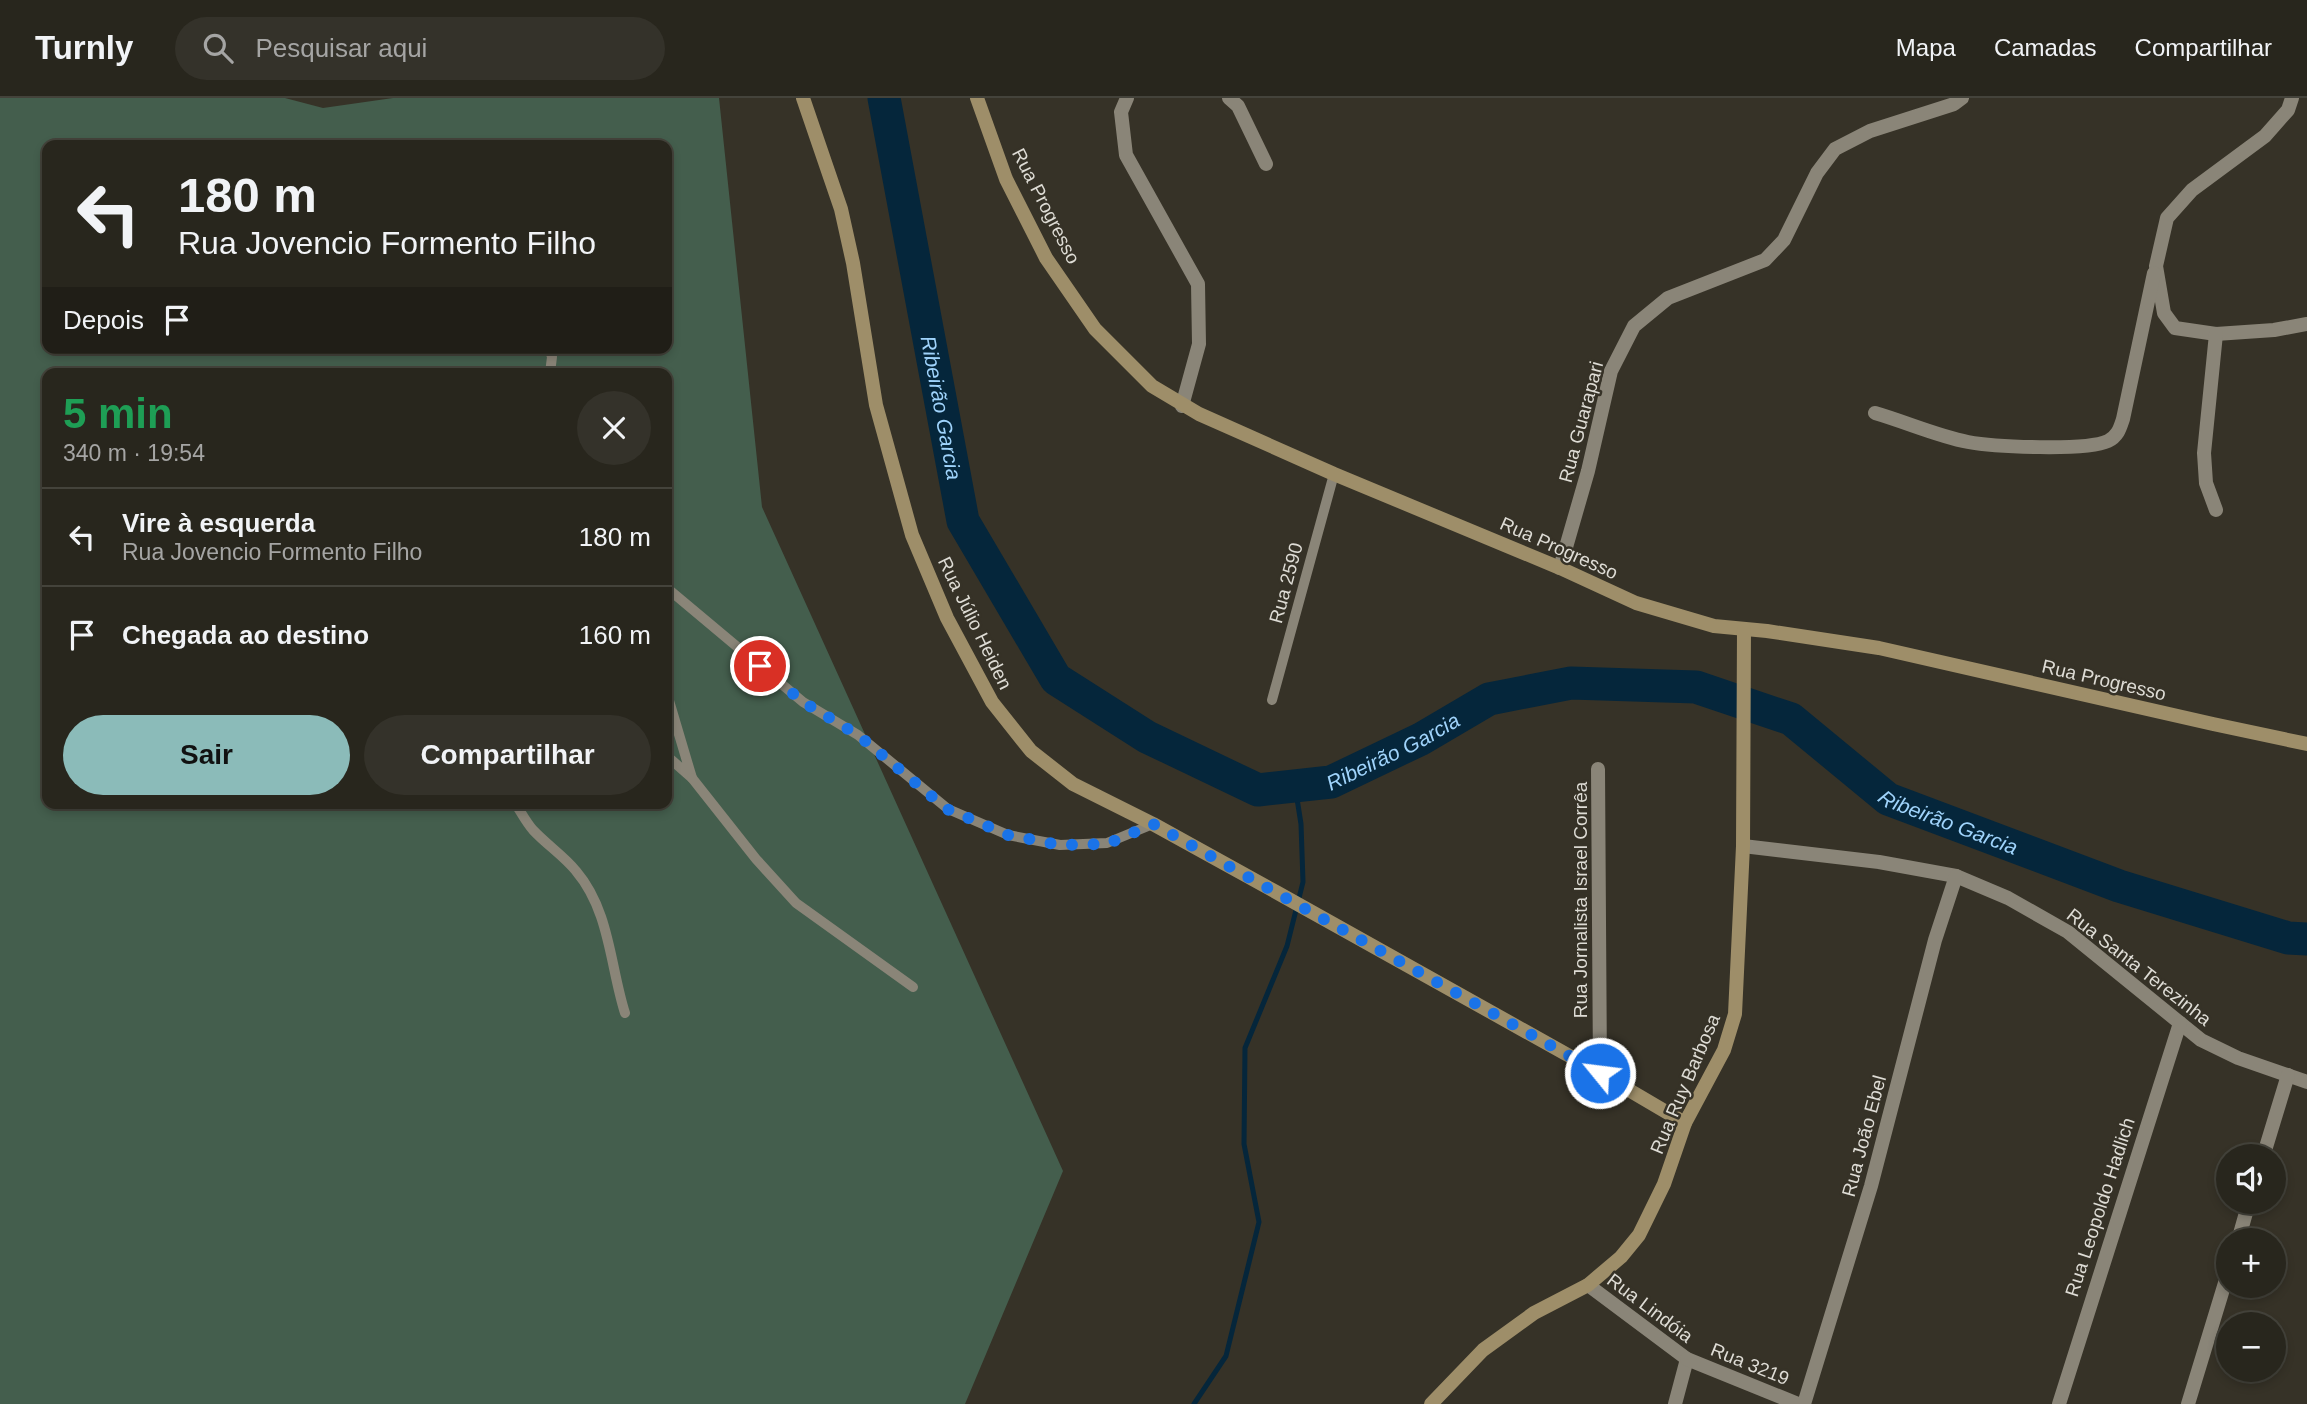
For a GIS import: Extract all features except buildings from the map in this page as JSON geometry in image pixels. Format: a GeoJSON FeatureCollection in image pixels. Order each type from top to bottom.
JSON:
{"type":"FeatureCollection","features":[{"type":"Feature","properties":{"kind":"street","name":"Rua Júlio Heiden"},"geometry":{"type":"LineString","coordinates":[[803,98],[844,223],[884,443],[912,535],[947,618],[992,702],[1031,751],[1073,784],[1153,824],[1276,892],[1685,1123]]}},
{"type":"Feature","properties":{"kind":"street","name":"Rua Progresso"},"geometry":{"type":"LineString","coordinates":[[977,98],[1006,179],[1046,258],[1095,329],[1152,386],[1182,406],[1636,603],[1714,626],[1879,648],[2307,744]]}},
{"type":"Feature","properties":{"kind":"street"},"geometry":{"type":"LineString","coordinates":[[1127,98],[1121,113],[1126,155],[1198,284],[1199,344],[1182,406]]}},
{"type":"Feature","properties":{"kind":"street"},"geometry":{"type":"LineString","coordinates":[[1229,98],[1238,106],[1266,164]]}},
{"type":"Feature","properties":{"kind":"street","name":"Rua Guarapari"},"geometry":{"type":"LineString","coordinates":[[1560,568],[1588,471],[1611,371],[1634,326],[1668,298],[1765,260],[1784,240],[1817,173],[1835,149],[1870,131],[1954,104],[1962,98]]}},
{"type":"Feature","properties":{"kind":"street"},"geometry":{"type":"LineString","coordinates":[[1875,413],[1969,442],[2031,447],[2107,442],[2117,434],[2123,419],[2167,218],[2192,190],[2265,136],[2288,110],[2292,98]]}},
{"type":"Feature","properties":{"kind":"street"},"geometry":{"type":"LineString","coordinates":[[2156,266],[2164,313],[2175,328],[2216,334],[2274,330],[2307,324]]}},
{"type":"Feature","properties":{"kind":"street"},"geometry":{"type":"LineString","coordinates":[[2216,334],[2204,453],[2206,483],[2216,510]]}},
{"type":"Feature","properties":{"kind":"street","name":"Rua Ruy Barbosa"},"geometry":{"type":"LineString","coordinates":[[1432,1404],[1483,1350],[1534,1313],[1588,1285],[1621,1257],[1639,1235],[1664,1184],[1685,1123],[1724,1049],[1735,1014],[1743,846],[1744,629]]}},
{"type":"Feature","properties":{"kind":"street","name":"Rua Jornalista Israel Corrêa"},"geometry":{"type":"LineString","coordinates":[[1598,769],[1600,1073]]}},
{"type":"Feature","properties":{"kind":"street","name":"Rua Santa Terezinha"},"geometry":{"type":"LineString","coordinates":[[1743,846],[1878,862],[1956,876],[2008,898],[2068,932],[2201,1040],[2238,1058],[2307,1082]]}},
{"type":"Feature","properties":{"kind":"street","name":"Rua João Ebel"},"geometry":{"type":"LineString","coordinates":[[1804,1404],[1871,1185],[1936,940],[1956,876]]}},
{"type":"Feature","properties":{"kind":"street","name":"Rua Leopoldo Hadlich"},"geometry":{"type":"LineString","coordinates":[[2059,1404],[2180,1023]]}},
{"type":"Feature","properties":{"kind":"street"},"geometry":{"type":"LineString","coordinates":[[2267,1144],[2288,1075]]}},
{"type":"Feature","properties":{"kind":"street","name":"Rua Lindóia"},"geometry":{"type":"LineString","coordinates":[[1588,1285],[1687,1359],[1675,1404]]}},
{"type":"Feature","properties":{"kind":"street"},"geometry":{"type":"LineString","coordinates":[[2188,1404],[2220,1298]]}},
{"type":"Feature","properties":{"kind":"street","name":"Rua 3219"},"geometry":{"type":"LineString","coordinates":[[1687,1359],[1798,1404]]}},
{"type":"Feature","properties":{"kind":"lane","name":"Rua 2590"},"geometry":{"type":"LineString","coordinates":[[1272,700],[1335,474]]}},
{"type":"Feature","properties":{"kind":"lane"},"geometry":{"type":"LineString","coordinates":[[672,592],[803,702],[858,735],[947,809],[1008,835],[1060,845],[1107,844],[1153,824]]}},
{"type":"Feature","properties":{"kind":"lane"},"geometry":{"type":"LineString","coordinates":[[672,711],[692,778]]}},
{"type":"Feature","properties":{"kind":"lane"},"geometry":{"type":"LineString","coordinates":[[672,760],[692,778],[756,859],[796,903],[913,987]]}},
{"type":"Feature","properties":{"kind":"lane"},"geometry":{"type":"LineString","coordinates":[[519,809],[532,829],[577,872],[598,907],[625,1013]]}},
{"type":"Feature","properties":{"kind":"green space"},"geometry":{"type":"Polygon","coordinates":[[[0,98],[285,98],[323,108],[393,98],[719,98],[762,507],[1063,1171],[965,1404],[0,1404],[0,98]]]}},
{"type":"Feature","properties":{"kind":"waterway","name":"Ribeirão Garcia"},"geometry":{"type":"LineString","coordinates":[[884,98],[963,521],[1056,679],[1147,737],[1258,790],[1331,782],[1421,739],[1489,699],[1571,683],[1696,687],[1791,719],[1888,799],[2119,886],[2288,938],[2307,939]]}},
{"type":"Feature","properties":{"kind":"waterway"},"geometry":{"type":"LineString","coordinates":[[1194,1404],[1226,1356],[1259,1222],[1244,1144],[1245,1048],[1287,946],[1303,882],[1301,824],[1295,786]]}},
{"type":"Feature","properties":{"kind":"route"},"geometry":{"type":"LineString","coordinates":[[760,666],[803,702],[858,735],[947,809],[1008,835],[1060,845],[1107,844],[1153,824],[1600,1073]]}}]}
